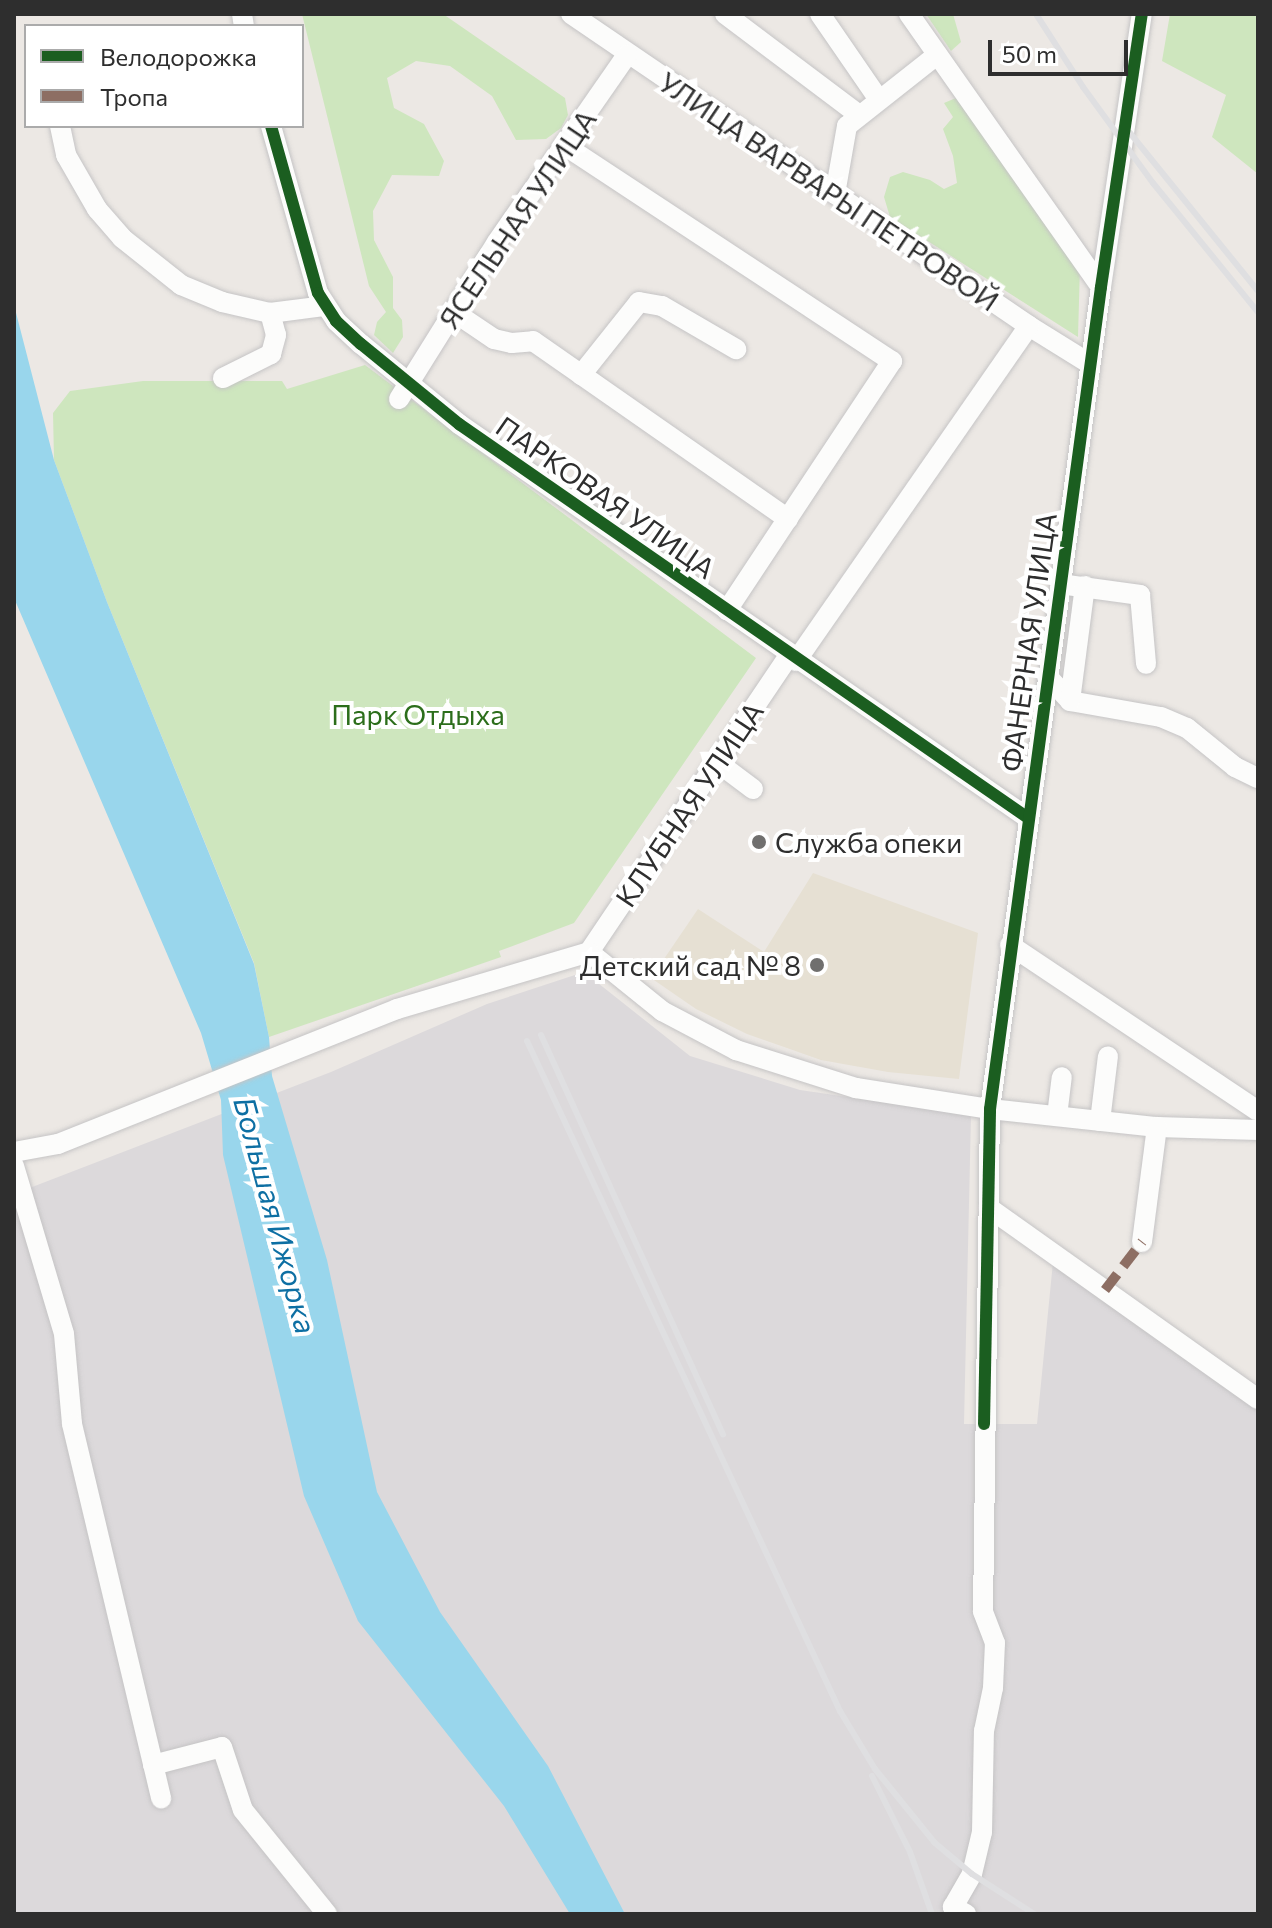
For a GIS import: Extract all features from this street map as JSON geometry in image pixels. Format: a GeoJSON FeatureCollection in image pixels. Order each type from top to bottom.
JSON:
{"type":"FeatureCollection","features":[{"type":"Feature","properties":{"kind":"street"},"geometry":{"type":"LineString","coordinates":[[820,14],[879,100]]}},
{"type":"Feature","properties":{"kind":"street"},"geometry":{"type":"LineString","coordinates":[[909,14],[1101,287]]}},
{"type":"Feature","properties":{"kind":"street","name":"ФАНЕРНАЯ УЛИЦА"},"geometry":{"type":"LineString","coordinates":[[966,1914],[953,1907],[972,1874],[982,1832],[984,1731],[993,1688],[995,1643],[983,1611],[990,1109],[1090,364],[1142,14]]}},
{"type":"Feature","properties":{"kind":"street","name":"УЛИЦА ВАРВАРЫ ПЕТРОВОЙ"},"geometry":{"type":"LineString","coordinates":[[577,16],[627,55],[1090,364]]}},
{"type":"Feature","properties":{"kind":"street"},"geometry":{"type":"LineString","coordinates":[[735,17],[859,115]]}},
{"type":"Feature","properties":{"kind":"street","name":"ЯСЕЛЬНАЯ УЛИЦА"},"geometry":{"type":"LineString","coordinates":[[404,391],[564,145],[627,55]]}},
{"type":"Feature","properties":{"kind":"street"},"geometry":{"type":"LineString","coordinates":[[835,194],[847,126],[937,55]]}},
{"type":"Feature","properties":{"kind":"street"},"geometry":{"type":"LineString","coordinates":[[60,128],[66,155],[79,182],[122,238],[196,294],[270,313],[324,306]]}},
{"type":"Feature","properties":{"kind":"street","name":"ПАРКОВАЯ УЛИЦА"},"geometry":{"type":"LineString","coordinates":[[272,128],[324,306],[404,391],[459,424],[1028,818]]}},
{"type":"Feature","properties":{"kind":"street"},"geometry":{"type":"LineString","coordinates":[[564,145],[892,361],[727,610]]}},
{"type":"Feature","properties":{"kind":"street"},"geometry":{"type":"LineString","coordinates":[[581,375],[639,302],[662,306],[736,349]]}},
{"type":"Feature","properties":{"kind":"street"},"geometry":{"type":"LineString","coordinates":[[454,312],[494,339],[512,343],[533,341],[788,519]]}},
{"type":"Feature","properties":{"kind":"street"},"geometry":{"type":"LineString","coordinates":[[223,378],[264,361],[271,354],[276,335],[270,313]]}},
{"type":"Feature","properties":{"kind":"street","name":"КЛУБНАЯ УЛИЦА"},"geometry":{"type":"LineString","coordinates":[[589,952],[717,762],[1029,326]]}},
{"type":"Feature","properties":{"kind":"street"},"geometry":{"type":"LineString","coordinates":[[1060,584],[1140,595],[1146,664]]}},
{"type":"Feature","properties":{"kind":"street"},"geometry":{"type":"LineString","coordinates":[[1070,691],[1085,586]]}},
{"type":"Feature","properties":{"kind":"street"},"geometry":{"type":"LineString","coordinates":[[1047,676],[1070,691],[1161,717],[1187,728],[1235,767],[1258,778]]}},
{"type":"Feature","properties":{"kind":"street"},"geometry":{"type":"LineString","coordinates":[[717,762],[753,789]]}},
{"type":"Feature","properties":{"kind":"street"},"geometry":{"type":"LineString","coordinates":[[1010,945],[1258,1111]]}},
{"type":"Feature","properties":{"kind":"street"},"geometry":{"type":"LineString","coordinates":[[14,1152],[58,1144],[173,1096],[456,990],[589,952],[662,1011],[736,1050],[856,1088],[990,1109],[1157,1127],[1258,1130]]}},
{"type":"Feature","properties":{"kind":"street"},"geometry":{"type":"LineString","coordinates":[[1100,1121],[1111,1069]]}},
{"type":"Feature","properties":{"kind":"street"},"geometry":{"type":"LineString","coordinates":[[1057,1116],[1062,1077]]}},
{"type":"Feature","properties":{"kind":"street"},"geometry":{"type":"LineString","coordinates":[[1142,1242],[1157,1127]]}},
{"type":"Feature","properties":{"kind":"street"},"geometry":{"type":"LineString","coordinates":[[14,1166],[64,1334],[72,1424],[161,1799]]}},
{"type":"Feature","properties":{"kind":"street"},"geometry":{"type":"LineString","coordinates":[[989,1208],[1258,1399]]}},
{"type":"Feature","properties":{"kind":"street"},"geometry":{"type":"LineString","coordinates":[[153,1765],[222,1747],[243,1810],[327,1914]]}},
{"type":"Feature","properties":{"kind":"shaded area","name":"Детский сад № 8"},"geometry":{"type":"Polygon","coordinates":[[[813,873],[978,933],[959,1079],[888,1072],[821,1060],[747,1034],[696,1009],[651,978],[698,909],[764,952],[813,873]]]}},
{"type":"Feature","properties":{"kind":"shaded area"},"geometry":{"type":"Polygon","coordinates":[[[584,972],[690,1056],[800,1090],[971,1115],[964,1424],[1037,1424],[1053,1262],[1258,1410],[1258,1914],[14,1914],[14,1194],[331,1072],[487,1004],[584,972]]]}},
{"type":"Feature","properties":{"kind":"green space"},"geometry":{"type":"Polygon","coordinates":[[[302,14],[443,14],[565,98],[568,115],[561,128],[546,139],[516,140],[492,96],[450,66],[416,61],[387,78],[394,108],[424,124],[444,161],[439,176],[392,175],[373,211],[374,240],[393,277],[393,308],[402,320],[403,337],[393,353],[374,335],[377,322],[386,312],[369,286],[302,14]]]}},
{"type":"Feature","properties":{"kind":"green space"},"geometry":{"type":"Polygon","coordinates":[[[926,14],[953,14],[961,42],[951,51],[926,14]]]}},
{"type":"Feature","properties":{"kind":"green space"},"geometry":{"type":"Polygon","coordinates":[[[1170,14],[1258,14],[1258,174],[1212,137],[1226,95],[1162,61],[1170,14]]]}},
{"type":"Feature","properties":{"kind":"green space"},"geometry":{"type":"Polygon","coordinates":[[[956,98],[1080,266],[1078,337],[890,217],[884,197],[890,177],[903,172],[930,180],[944,189],[957,183],[953,156],[943,129],[953,117],[944,103],[956,98]]]}},
{"type":"Feature","properties":{"kind":"green space","name":"Парк Отдыха"},"geometry":{"type":"Polygon","coordinates":[[[365,365],[756,658],[574,923],[499,951],[501,957],[269,1037],[254,963],[107,602],[54,460],[53,413],[70,391],[143,381],[282,381],[287,389],[365,365]]]}},
{"type":"Feature","properties":{"kind":"water","name":"Большая Ижорка"},"geometry":{"type":"Polygon","coordinates":[[[14,305],[54,460],[107,602],[254,964],[269,1037],[272,1076],[327,1260],[377,1492],[440,1612],[548,1766],[625,1914],[570,1914],[504,1806],[358,1621],[304,1496],[223,1155],[221,1100],[201,1033],[14,598],[14,305]]]}},
{"type":"Feature","properties":{"kind":"railway"},"geometry":{"type":"LineString","coordinates":[[1036,14],[1083,87],[1153,183],[1258,312]]}},
{"type":"Feature","properties":{"kind":"railway"},"geometry":{"type":"LineString","coordinates":[[1130,133],[1258,291]]}},
{"type":"Feature","properties":{"kind":"railway"},"geometry":{"type":"LineString","coordinates":[[541,1035],[723,1435]]}},
{"type":"Feature","properties":{"kind":"railway"},"geometry":{"type":"LineString","coordinates":[[527,1041],[840,1711],[875,1769],[935,1843],[972,1874],[1034,1914]]}},
{"type":"Feature","properties":{"kind":"railway"},"geometry":{"type":"LineString","coordinates":[[872,1776],[910,1852],[932,1914]]}},
{"type":"Feature","properties":{"kind":"marked path"},"geometry":{"type":"LineString","coordinates":[[1105,1290],[1142,1242]]}},
{"type":"Feature","properties":{"kind":"cycle path"},"geometry":{"type":"LineString","coordinates":[[984,1424],[990,1109],[1101,287],[1142,14]]}},
{"type":"Feature","properties":{"kind":"cycle path"},"geometry":{"type":"LineString","coordinates":[[272,128],[318,293],[336,321],[361,344],[459,424],[1028,818]]}},
{"type":"Feature","properties":{"kind":"place","name":"Служба опеки"},"geometry":{"type":"Point","coordinates":[759,842]}},
{"type":"Feature","properties":{"kind":"place","name":"Детский сад № 8"},"geometry":{"type":"Point","coordinates":[817,965]}}]}
